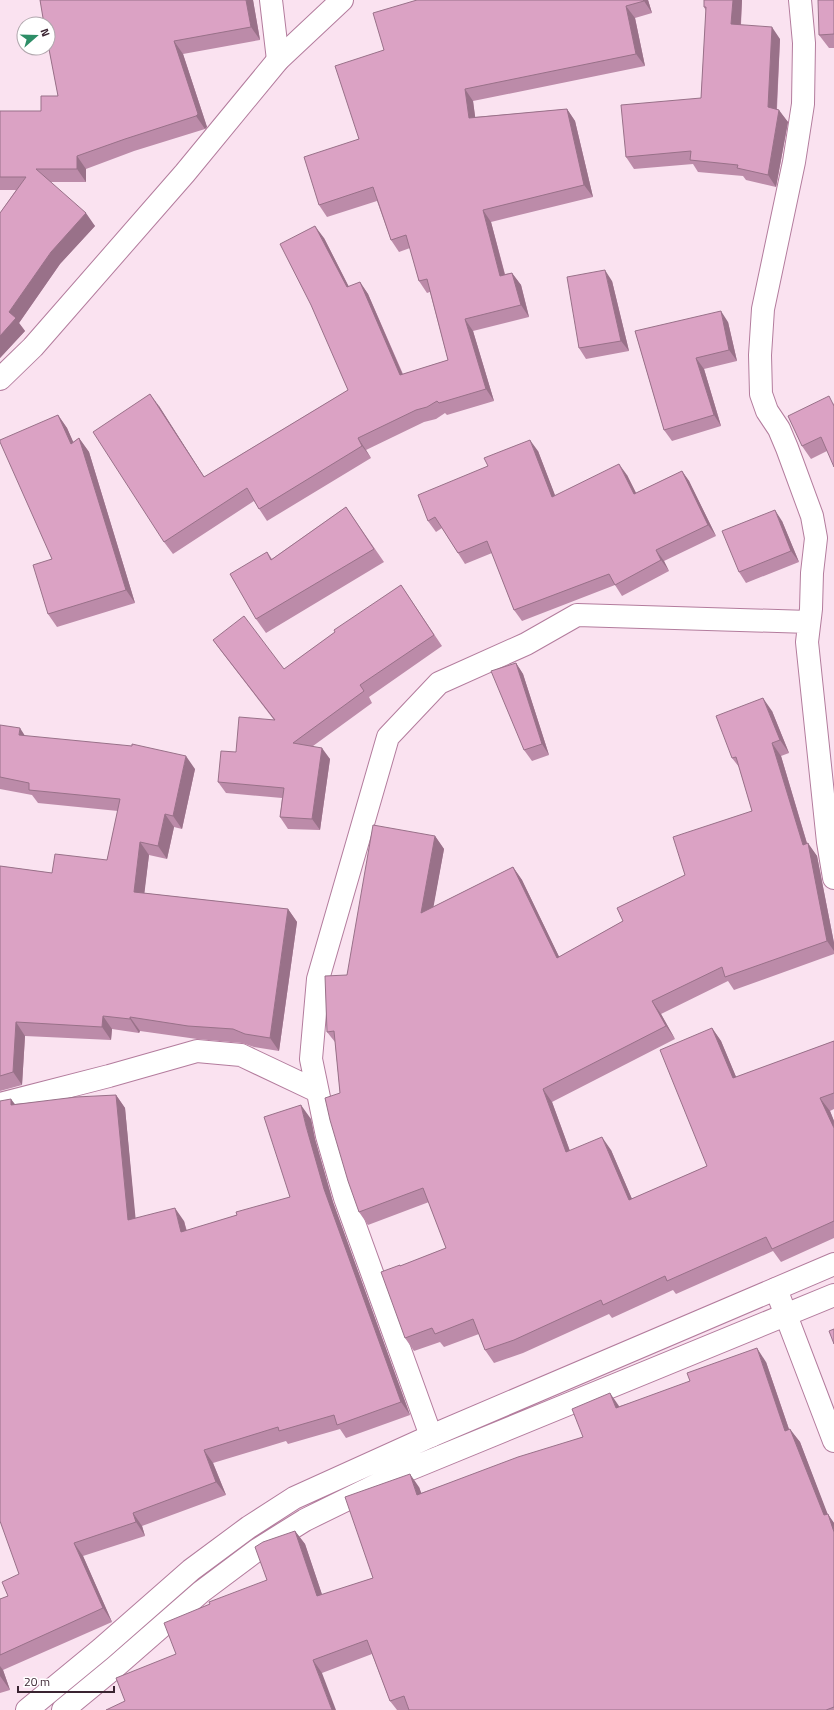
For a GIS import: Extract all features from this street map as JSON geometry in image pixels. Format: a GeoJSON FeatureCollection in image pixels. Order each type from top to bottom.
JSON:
{"type":"FeatureCollection","features":[{"type":"Feature","properties":{"kind":"street"},"geometry":{"type":"LineString","coordinates":[[271,0],[278,60]]}},
{"type":"Feature","properties":{"kind":"street"},"geometry":{"type":"LineString","coordinates":[[0,380],[33,347],[185,173],[278,60],[342,0]]}},
{"type":"Feature","properties":{"kind":"street"},"geometry":{"type":"LineString","coordinates":[[800,0],[804,43],[803,104],[794,162],[763,309],[760,355],[761,394],[767,411],[779,429],[787,448],[812,516],[815,531],[816,538],[812,573],[811,609],[807,642],[828,842],[834,878]]}},
{"type":"Feature","properties":{"kind":"street"},"geometry":{"type":"LineString","coordinates":[[431,1436],[345,1198],[327,1136],[311,1059],[318,979],[388,737],[439,683],[526,644],[576,615],[809,622]]}},
{"type":"Feature","properties":{"kind":"street"},"geometry":{"type":"LineString","coordinates":[[0,1104],[109,1076],[197,1051],[241,1055],[317,1091]]}},
{"type":"Feature","properties":{"kind":"street"},"geometry":{"type":"LineString","coordinates":[[27,1710],[101,1649],[191,1570],[249,1527],[294,1498],[431,1436],[834,1264]]}},
{"type":"Feature","properties":{"kind":"street"},"geometry":{"type":"LineString","coordinates":[[776,1289],[834,1441]]}},
{"type":"Feature","properties":{"kind":"street"},"geometry":{"type":"LineString","coordinates":[[63,1710],[114,1668],[201,1592],[257,1550],[305,1520],[403,1472],[834,1295]]}},
{"type":"Feature","properties":{"kind":"building"},"geometry":{"type":"Polygon","coordinates":[[[40,0],[246,0],[251,27],[174,41],[198,114],[196,116],[77,156],[77,169],[36,169],[86,213],[51,252],[9,312],[16,318],[0,336],[0,213],[26,177],[0,177],[0,111],[41,111],[41,96],[58,96],[50,56],[56,56],[56,16],[43,16],[40,0]]]}},
{"type":"Feature","properties":{"kind":"building"},"geometry":{"type":"Polygon","coordinates":[[[417,0],[644,1],[626,6],[636,54],[465,89],[469,118],[567,109],[584,185],[483,210],[500,276],[512,273],[521,305],[465,319],[486,389],[439,403],[437,401],[358,438],[362,446],[259,509],[247,488],[164,542],[93,432],[150,394],[204,477],[348,390],[311,305],[280,244],[315,226],[347,287],[360,282],[400,375],[448,360],[427,279],[419,281],[406,235],[391,240],[373,187],[319,205],[304,157],[359,139],[335,66],[384,50],[373,13],[417,0]]]}},
{"type":"Feature","properties":{"kind":"building"},"geometry":{"type":"Polygon","coordinates":[[[704,0],[733,0],[731,24],[772,27],[768,107],[779,110],[768,175],[737,168],[738,165],[690,160],[691,151],[626,157],[621,105],[701,98],[706,7],[704,7],[704,0]]]}},
{"type":"Feature","properties":{"kind":"building"},"geometry":{"type":"Polygon","coordinates":[[[818,0],[834,0],[834,34],[819,35],[818,0]]]}},
{"type":"Feature","properties":{"kind":"building"},"geometry":{"type":"Polygon","coordinates":[[[605,270],[621,341],[579,348],[567,277],[605,270]]]}},
{"type":"Feature","properties":{"kind":"building"},"geometry":{"type":"Polygon","coordinates":[[[721,311],[729,350],[696,358],[714,415],[664,430],[635,331],[721,311]]]}},
{"type":"Feature","properties":{"kind":"building"},"geometry":{"type":"Polygon","coordinates":[[[829,396],[834,406],[834,467],[821,437],[802,446],[788,416],[829,396]]]}},
{"type":"Feature","properties":{"kind":"building"},"geometry":{"type":"Polygon","coordinates":[[[58,415],[71,444],[79,438],[126,590],[48,614],[33,565],[52,559],[0,440],[58,415]]]}},
{"type":"Feature","properties":{"kind":"building"},"geometry":{"type":"Polygon","coordinates":[[[530,440],[552,497],[619,464],[634,494],[682,471],[708,525],[656,550],[661,560],[615,585],[609,574],[514,610],[487,541],[458,553],[435,517],[428,521],[418,495],[488,466],[484,458],[530,440]]]}},
{"type":"Feature","properties":{"kind":"building"},"geometry":{"type":"Polygon","coordinates":[[[346,507],[374,549],[256,619],[230,574],[267,552],[271,560],[346,507]]]}},
{"type":"Feature","properties":{"kind":"building"},"geometry":{"type":"Polygon","coordinates":[[[775,510],[791,551],[739,572],[722,531],[775,510]]]}},
{"type":"Feature","properties":{"kind":"building"},"geometry":{"type":"Polygon","coordinates":[[[401,585],[434,635],[360,685],[364,691],[293,743],[322,748],[312,819],[280,817],[284,788],[218,782],[221,751],[236,752],[239,717],[275,720],[213,640],[244,616],[284,669],[335,632],[334,630],[401,585]]]}},
{"type":"Feature","properties":{"kind":"building"},"geometry":{"type":"Polygon","coordinates":[[[516,663],[542,744],[524,750],[491,671],[516,663]]]}},
{"type":"Feature","properties":{"kind":"building"},"geometry":{"type":"Polygon","coordinates":[[[763,698],[780,740],[772,743],[803,845],[808,843],[827,941],[725,977],[722,967],[652,1001],[666,1026],[543,1089],[566,1152],[602,1137],[629,1200],[707,1166],[660,1050],[712,1028],[733,1078],[834,1041],[834,1093],[820,1098],[834,1128],[834,1221],[772,1249],[766,1237],[667,1281],[665,1276],[603,1305],[601,1300],[514,1340],[485,1350],[473,1319],[435,1334],[432,1328],[405,1338],[381,1272],[446,1248],[423,1188],[359,1212],[348,1181],[325,1098],[340,1093],[334,1031],[327,1032],[325,976],[347,975],[373,825],[435,836],[421,913],[513,867],[557,958],[623,921],[617,908],[685,875],[673,837],[752,811],[736,757],[732,758],[716,716],[763,698]]]}},
{"type":"Feature","properties":{"kind":"building"},"geometry":{"type":"Polygon","coordinates":[[[0,725],[20,728],[19,735],[132,746],[132,744],[186,756],[173,816],[165,814],[158,846],[140,842],[134,892],[288,909],[270,1038],[245,1034],[233,1029],[188,1026],[130,1017],[130,1019],[103,1016],[102,1027],[16,1022],[13,1072],[0,1076],[0,866],[52,873],[55,854],[107,860],[120,799],[29,790],[29,783],[0,777],[0,725]]]}},
{"type":"Feature","properties":{"kind":"building"},"geometry":{"type":"Polygon","coordinates":[[[116,1095],[128,1220],[175,1208],[181,1232],[237,1215],[236,1212],[290,1197],[264,1117],[301,1105],[324,1189],[401,1402],[337,1425],[334,1415],[279,1431],[278,1427],[204,1450],[216,1482],[133,1513],[136,1522],[74,1543],[103,1608],[0,1655],[0,1599],[8,1596],[2,1582],[19,1574],[0,1521],[0,1101],[11,1099],[11,1105],[76,1097],[116,1095]]]}},
{"type":"Feature","properties":{"kind":"building"},"geometry":{"type":"Polygon","coordinates":[[[834,1329],[834,1344],[829,1331],[834,1329]]]}},
{"type":"Feature","properties":{"kind":"building"},"geometry":{"type":"Polygon","coordinates":[[[757,1348],[785,1431],[790,1429],[824,1515],[828,1514],[834,1532],[834,1707],[826,1710],[409,1710],[404,1696],[390,1701],[367,1640],[313,1660],[332,1710],[106,1710],[125,1701],[116,1678],[176,1654],[164,1623],[210,1604],[209,1602],[267,1580],[255,1547],[263,1542],[295,1531],[317,1596],[373,1578],[345,1497],[410,1474],[417,1495],[518,1457],[583,1437],[572,1409],[610,1393],[616,1408],[690,1381],[687,1373],[757,1348]]]}}]}
